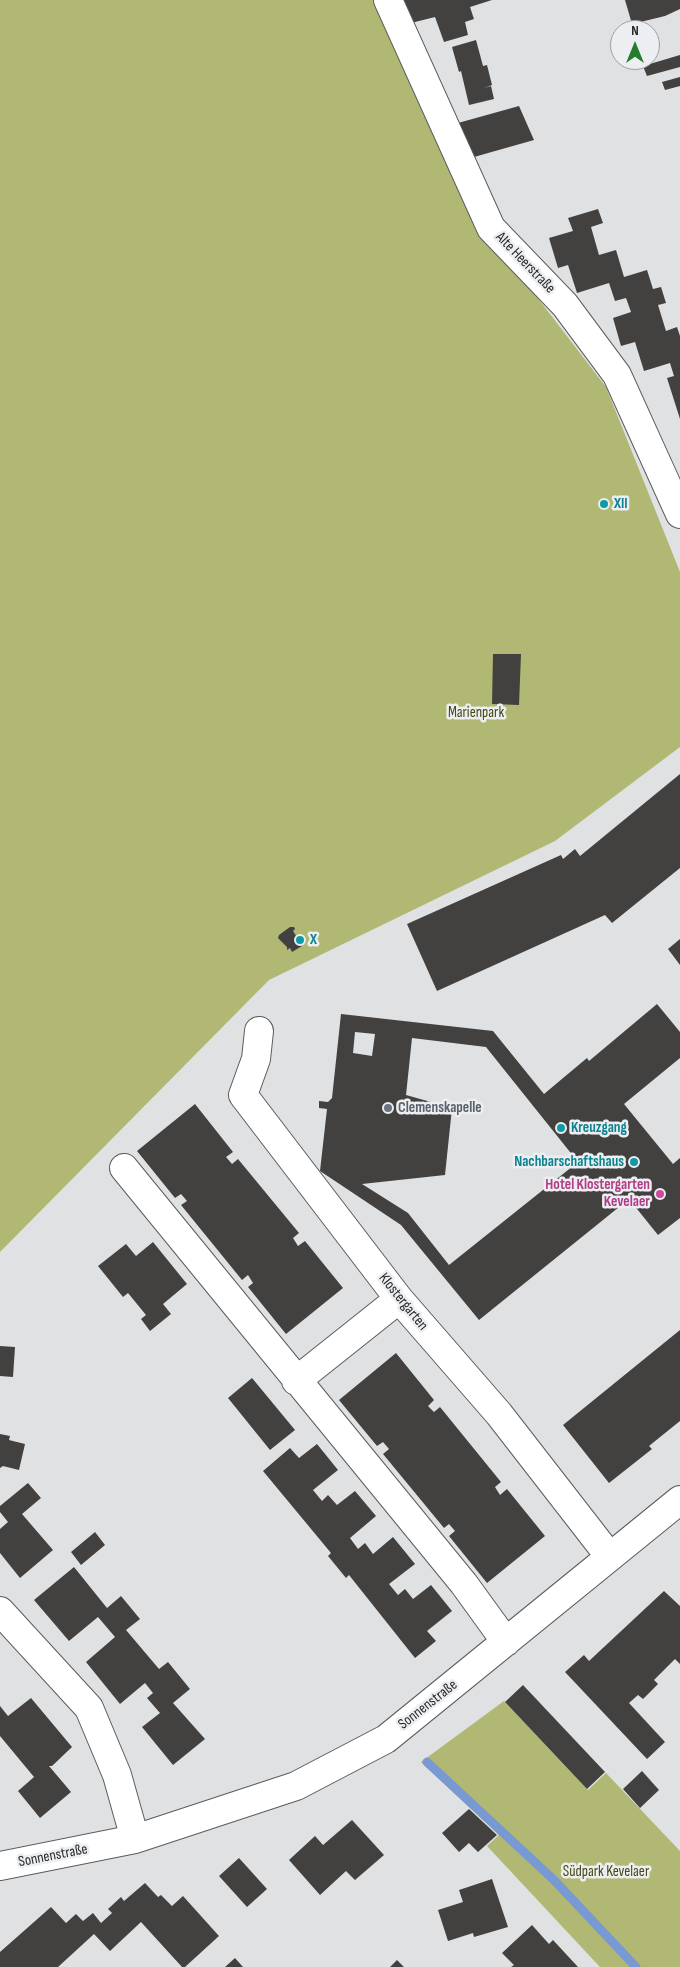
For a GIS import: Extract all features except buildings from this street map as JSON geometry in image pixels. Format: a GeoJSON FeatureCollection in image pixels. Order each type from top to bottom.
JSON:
{"type":"FeatureCollection","features":[{"type":"Feature","properties":{"kind":"street","name":"Alte Heerstraße"},"geometry":{"type":"LineString","coordinates":[[388,0],[491,228],[565,305],[617,374],[680,514]]}},
{"type":"Feature","properties":{"kind":"street","name":"Klostergarten"},"geometry":{"type":"LineString","coordinates":[[259,1031],[256,1059],[242,1094],[400,1298],[499,1414],[610,1557]]}},
{"type":"Feature","properties":{"kind":"street"},"geometry":{"type":"LineString","coordinates":[[124,1168],[296,1381],[464,1584],[506,1642]]}},
{"type":"Feature","properties":{"kind":"street"},"geometry":{"type":"LineString","coordinates":[[296,1381],[400,1298]]}},
{"type":"Feature","properties":{"kind":"street","name":"Sonnenstraße"},"geometry":{"type":"LineString","coordinates":[[0,1866],[135,1839],[296,1786],[386,1739],[680,1500]]}},
{"type":"Feature","properties":{"kind":"street"},"geometry":{"type":"LineString","coordinates":[[0,1611],[89,1708],[117,1775],[135,1839]]}},
{"type":"Feature","properties":{"kind":"green space","name":"Marienpark"},"geometry":{"type":"Polygon","coordinates":[[[0,0],[373,0],[487,232],[606,387],[680,572],[680,747],[555,841],[269,980],[0,1252],[0,0]]]}},
{"type":"Feature","properties":{"kind":"green space","name":"Südpark Kevelaer"},"geometry":{"type":"Polygon","coordinates":[[[504,1701],[588,1790],[606,1773],[680,1851],[680,1967],[600,1967],[487,1846],[499,1835],[421,1762],[504,1701]]]}},
{"type":"Feature","properties":{"kind":"waterway"},"geometry":{"type":"LineString","coordinates":[[427,1762],[554,1880],[636,1967]]}},
{"type":"Feature","properties":{"kind":"place","name":"XII"},"geometry":{"type":"Point","coordinates":[604,504]}},
{"type":"Feature","properties":{"kind":"place","name":"X"},"geometry":{"type":"Point","coordinates":[300,940]}},
{"type":"Feature","properties":{"kind":"place","name":"Clemenskapelle"},"geometry":{"type":"Point","coordinates":[388,1108]}},
{"type":"Feature","properties":{"kind":"place","name":"Kreuzgang"},"geometry":{"type":"Point","coordinates":[561,1128]}},
{"type":"Feature","properties":{"kind":"place","name":"Nachbarschaftshaus"},"geometry":{"type":"Point","coordinates":[634,1162]}},
{"type":"Feature","properties":{"kind":"place","name":"Hotel Klostergarten Kevelaer"},"geometry":{"type":"Point","coordinates":[660,1194]}}]}
